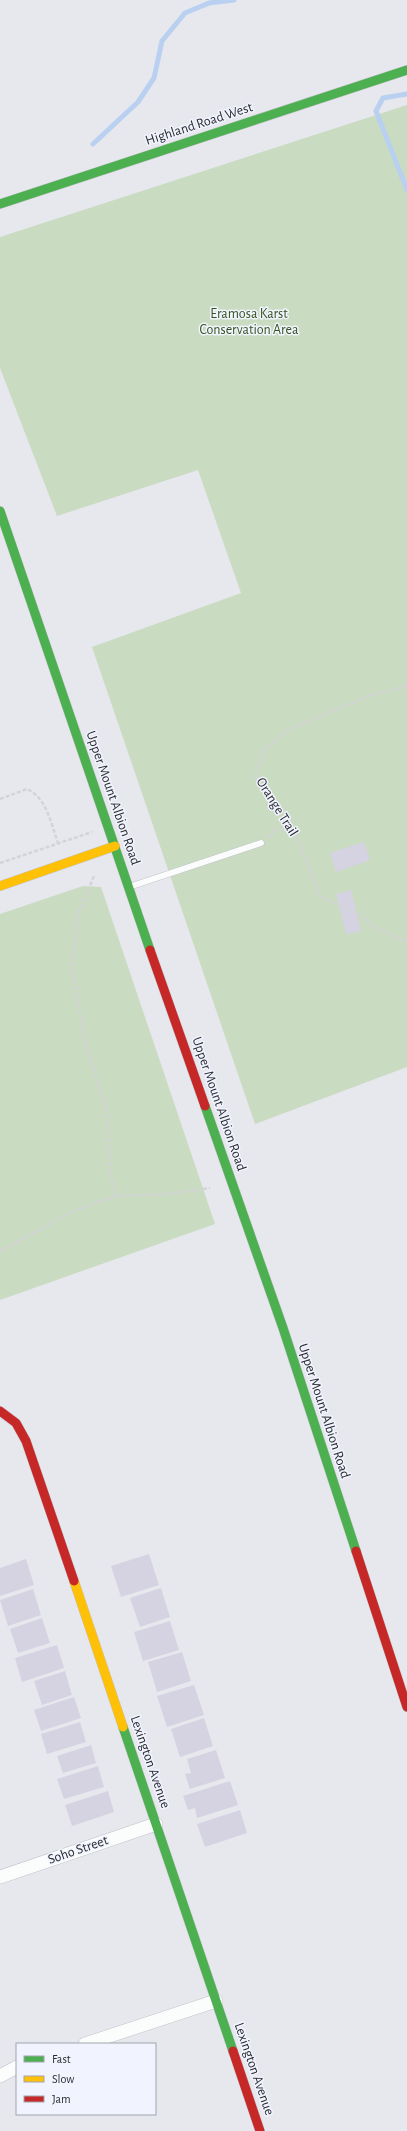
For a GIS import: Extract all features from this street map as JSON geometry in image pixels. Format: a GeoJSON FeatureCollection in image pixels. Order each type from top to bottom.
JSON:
{"type":"FeatureCollection","features":[{"type":"Feature","properties":{"kind":"street","name":"Highland Road West"},"geometry":{"type":"LineString","coordinates":[[0,204],[407,70]]}},
{"type":"Feature","properties":{"kind":"street","name":"Upper Mount Albion Road"},"geometry":{"type":"LineString","coordinates":[[0,511],[128,888],[283,1328],[407,1707]]}},
{"type":"Feature","properties":{"kind":"street"},"geometry":{"type":"LineString","coordinates":[[0,886],[115,846]]}},
{"type":"Feature","properties":{"kind":"street","name":"Lexington Avenue"},"geometry":{"type":"LineString","coordinates":[[0,1411],[12,1417],[19,1425],[26,1441],[260,2131]]}},
{"type":"Feature","properties":{"kind":"street","name":"Soho Street"},"geometry":{"type":"LineString","coordinates":[[0,1877],[156,1824]]}},
{"type":"Feature","properties":{"kind":"street"},"geometry":{"type":"LineString","coordinates":[[88,2043],[216,2001]]}},
{"type":"Feature","properties":{"kind":"street"},"geometry":{"type":"LineString","coordinates":[[0,2076],[16,2068]]}},
{"type":"Feature","properties":{"kind":"lane"},"geometry":{"type":"LineString","coordinates":[[128,888],[261,844]]}},
{"type":"Feature","properties":{"kind":"path","name":"Orange Trail"},"geometry":{"type":"LineString","coordinates":[[407,686],[368,696],[290,729],[265,748],[255,776],[290,826],[300,844],[320,896],[359,914],[372,926],[407,942]]}},
{"type":"Feature","properties":{"kind":"path"},"geometry":{"type":"LineString","coordinates":[[0,799],[27,789],[36,793],[44,805],[58,843]]}},
{"type":"Feature","properties":{"kind":"path"},"geometry":{"type":"LineString","coordinates":[[0,863],[108,826]]}},
{"type":"Feature","properties":{"kind":"path"},"geometry":{"type":"LineString","coordinates":[[261,844],[276,830],[290,826]]}},
{"type":"Feature","properties":{"kind":"path"},"geometry":{"type":"LineString","coordinates":[[94,876],[78,914],[72,968],[85,1042],[107,1112],[110,1173],[117,1196]]}},
{"type":"Feature","properties":{"kind":"path"},"geometry":{"type":"LineString","coordinates":[[0,1251],[72,1212],[117,1196],[166,1194],[210,1188]]}},
{"type":"Feature","properties":{"kind":"green space","name":"Eramosa Karst Conservation Area"},"geometry":{"type":"Polygon","coordinates":[[[407,105],[407,1067],[255,1124],[92,647],[241,593],[198,470],[57,516],[0,368],[0,237],[407,105]]]}},
{"type":"Feature","properties":{"kind":"green space"},"geometry":{"type":"Polygon","coordinates":[[[83,886],[101,887],[215,1224],[0,1300],[0,914],[83,886]]]}},
{"type":"Feature","properties":{"kind":"building"},"geometry":{"type":"Polygon","coordinates":[[[364,842],[370,860],[336,872],[330,853],[364,842]]]}},
{"type":"Feature","properties":{"kind":"building"},"geometry":{"type":"Polygon","coordinates":[[[351,890],[361,931],[346,934],[336,894],[351,890]]]}},
{"type":"Feature","properties":{"kind":"building"},"geometry":{"type":"Polygon","coordinates":[[[149,1554],[159,1585],[121,1597],[111,1566],[149,1554]]]}},
{"type":"Feature","properties":{"kind":"building"},"geometry":{"type":"Polygon","coordinates":[[[26,1559],[34,1585],[0,1596],[0,1568],[26,1559]]]}},
{"type":"Feature","properties":{"kind":"building"},"geometry":{"type":"Polygon","coordinates":[[[161,1588],[170,1617],[140,1627],[130,1598],[161,1588]]]}},
{"type":"Feature","properties":{"kind":"building"},"geometry":{"type":"Polygon","coordinates":[[[33,1589],[41,1615],[8,1626],[0,1600],[33,1589]]]}},
{"type":"Feature","properties":{"kind":"building"},"geometry":{"type":"Polygon","coordinates":[[[42,1618],[50,1643],[18,1653],[10,1629],[42,1618]]]}},
{"type":"Feature","properties":{"kind":"building"},"geometry":{"type":"Polygon","coordinates":[[[170,1621],[179,1650],[143,1661],[134,1632],[170,1621]]]}},
{"type":"Feature","properties":{"kind":"building"},"geometry":{"type":"Polygon","coordinates":[[[57,1645],[64,1668],[22,1682],[15,1658],[57,1645]]]}},
{"type":"Feature","properties":{"kind":"building"},"geometry":{"type":"Polygon","coordinates":[[[182,1652],[191,1681],[157,1692],[148,1662],[182,1652]]]}},
{"type":"Feature","properties":{"kind":"building"},"geometry":{"type":"Polygon","coordinates":[[[65,1671],[72,1695],[42,1705],[34,1681],[65,1671]]]}},
{"type":"Feature","properties":{"kind":"building"},"geometry":{"type":"Polygon","coordinates":[[[194,1685],[204,1715],[167,1727],[157,1696],[194,1685]]]}},
{"type":"Feature","properties":{"kind":"building"},"geometry":{"type":"Polygon","coordinates":[[[74,1697],[81,1718],[41,1731],[34,1710],[74,1697]]]}},
{"type":"Feature","properties":{"kind":"building"},"geometry":{"type":"Polygon","coordinates":[[[204,1718],[213,1746],[180,1757],[171,1729],[204,1718]]]}},
{"type":"Feature","properties":{"kind":"building"},"geometry":{"type":"Polygon","coordinates":[[[80,1722],[86,1742],[47,1754],[41,1734],[80,1722]]]}},
{"type":"Feature","properties":{"kind":"building"},"geometry":{"type":"Polygon","coordinates":[[[91,1745],[96,1763],[63,1773],[57,1756],[91,1745]]]}},
{"type":"Feature","properties":{"kind":"building"},"geometry":{"type":"Polygon","coordinates":[[[216,1750],[225,1778],[190,1789],[185,1774],[191,1773],[187,1759],[216,1750]]]}},
{"type":"Feature","properties":{"kind":"building"},"geometry":{"type":"Polygon","coordinates":[[[98,1766],[104,1787],[64,1799],[57,1779],[98,1766]]]}},
{"type":"Feature","properties":{"kind":"building"},"geometry":{"type":"Polygon","coordinates":[[[230,1781],[238,1805],[197,1818],[195,1808],[188,1810],[183,1796],[230,1781]]]}},
{"type":"Feature","properties":{"kind":"building"},"geometry":{"type":"Polygon","coordinates":[[[108,1791],[114,1812],[72,1826],[65,1805],[108,1791]]]}},
{"type":"Feature","properties":{"kind":"building"},"geometry":{"type":"Polygon","coordinates":[[[240,1810],[247,1833],[205,1847],[197,1824],[240,1810]]]}},
{"type":"Feature","properties":{"kind":"waterway"},"geometry":{"type":"LineString","coordinates":[[93,144],[138,102],[154,78],[162,41],[185,13],[209,3],[234,0]]}},
{"type":"Feature","properties":{"kind":"waterway"},"geometry":{"type":"LineString","coordinates":[[407,94],[383,98],[376,111],[407,190]]}},
{"type":"Feature","properties":{"kind":"traffic: fast"},"geometry":{"type":"LineString","coordinates":[[0,204],[407,70]]}},
{"type":"Feature","properties":{"kind":"traffic: fast"},"geometry":{"type":"LineString","coordinates":[[0,511],[150,950]]}},
{"type":"Feature","properties":{"kind":"traffic: fast"},"geometry":{"type":"LineString","coordinates":[[205,1106],[283,1328],[356,1551]]}},
{"type":"Feature","properties":{"kind":"traffic: fast"},"geometry":{"type":"LineString","coordinates":[[123,1727],[233,2051]]}},
{"type":"Feature","properties":{"kind":"traffic: slow"},"geometry":{"type":"LineString","coordinates":[[0,886],[115,846]]}},
{"type":"Feature","properties":{"kind":"traffic: slow"},"geometry":{"type":"LineString","coordinates":[[74,1581],[123,1727]]}},
{"type":"Feature","properties":{"kind":"traffic: jam"},"geometry":{"type":"LineString","coordinates":[[150,950],[205,1106]]}},
{"type":"Feature","properties":{"kind":"traffic: jam"},"geometry":{"type":"LineString","coordinates":[[0,1411],[16,1423],[26,1441],[74,1581]]}},
{"type":"Feature","properties":{"kind":"traffic: jam"},"geometry":{"type":"LineString","coordinates":[[356,1551],[407,1707]]}},
{"type":"Feature","properties":{"kind":"traffic: jam"},"geometry":{"type":"LineString","coordinates":[[233,2051],[260,2131]]}}]}
